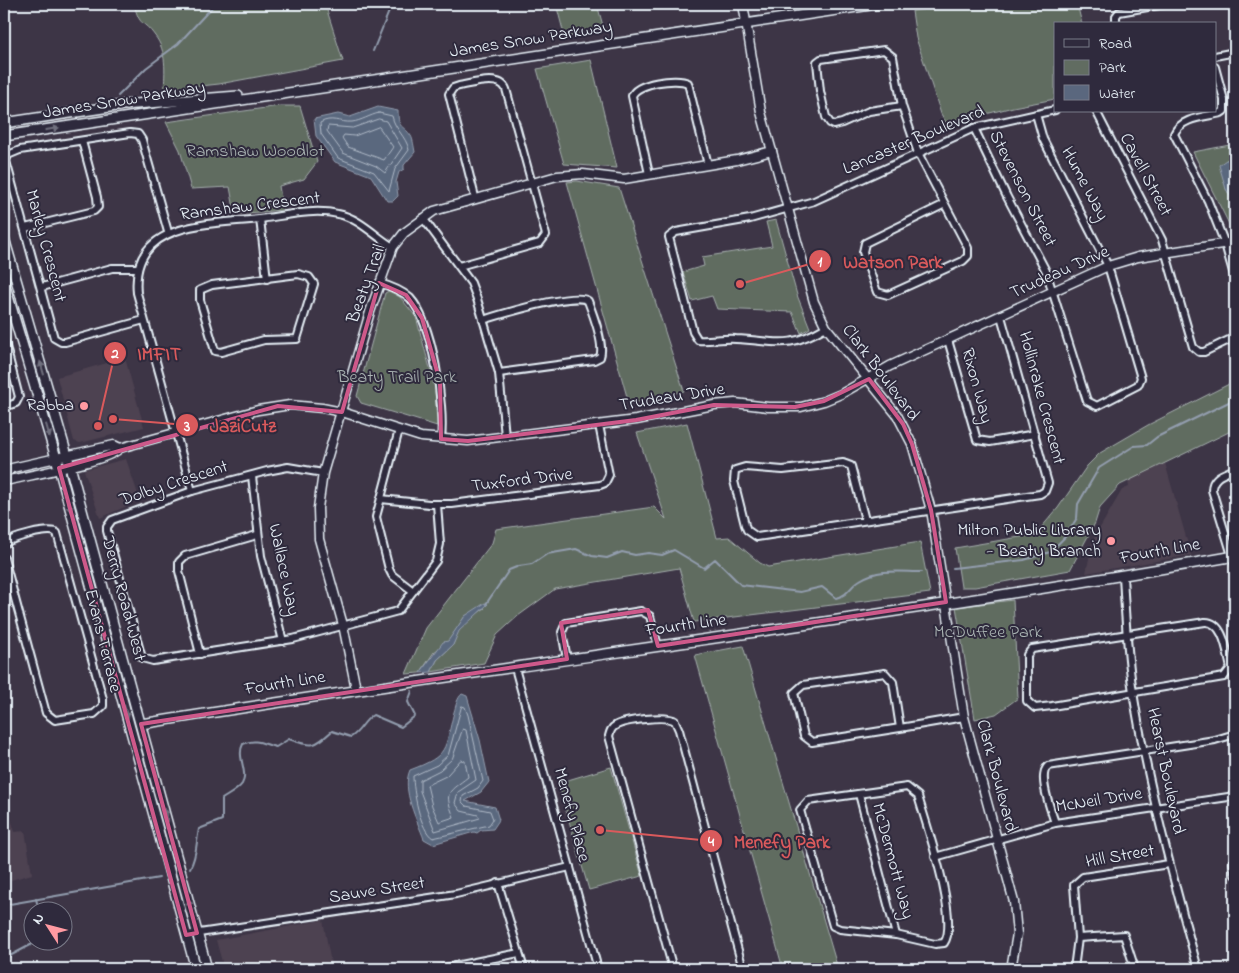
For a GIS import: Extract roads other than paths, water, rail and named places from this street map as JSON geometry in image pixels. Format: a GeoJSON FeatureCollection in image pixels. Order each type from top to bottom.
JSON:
{"type":"FeatureCollection","features":[{"type":"Feature","properties":{"kind":"main road","name":"James Snow Parkway"},"geometry":{"type":"LineString","coordinates":[[4,136],[876,4]]}},
{"type":"Feature","properties":{"kind":"main road","name":"James Snow Parkway"},"geometry":{"type":"LineString","coordinates":[[4,123],[123,105],[208,97],[236,96],[250,99]]}},
{"type":"Feature","properties":{"kind":"main road","name":"Derry Road West"},"geometry":{"type":"LineString","coordinates":[[4,238],[70,466],[207,969]]}},
{"type":"Feature","properties":{"kind":"main road","name":"Derry Road West"},"geometry":{"type":"LineString","coordinates":[[4,283],[59,468],[196,969]]}},
{"type":"Feature","properties":{"kind":"main road","name":"Fourth Line"},"geometry":{"type":"LineString","coordinates":[[141,724],[356,689],[515,668],[1234,559]]}},
{"type":"Feature","properties":{"kind":"street","name":"Clark Boulevard"},"geometry":{"type":"LineString","coordinates":[[743,4],[759,103],[811,294],[826,327],[897,414],[908,433],[931,510],[964,717],[1011,887],[1016,918],[1011,969]]}},
{"type":"Feature","properties":{"kind":"street"},"geometry":{"type":"LineString","coordinates":[[1116,22],[1116,16],[1119,12],[1165,4]]}},
{"type":"Feature","properties":{"kind":"street"},"geometry":{"type":"LineString","coordinates":[[902,106],[869,111],[834,125],[830,123],[826,116],[820,91],[817,62],[822,59],[868,52],[887,51],[893,57],[902,106],[918,153],[945,204],[968,248],[966,258],[888,295],[877,292],[863,252],[865,243],[945,204]]}},
{"type":"Feature","properties":{"kind":"street"},"geometry":{"type":"LineString","coordinates":[[1216,56],[1235,52]]}},
{"type":"Feature","properties":{"kind":"street"},"geometry":{"type":"LineString","coordinates":[[1216,71],[1226,106],[1224,111],[1189,121],[1176,128],[1174,134],[1208,201],[1225,244],[1235,279]]}},
{"type":"Feature","properties":{"kind":"street"},"geometry":{"type":"LineString","coordinates":[[460,266],[543,242],[546,235],[504,84],[498,80],[459,86],[450,90],[449,99],[475,198]]}},
{"type":"Feature","properties":{"kind":"street"},"geometry":{"type":"LineString","coordinates":[[649,174],[632,96],[641,86],[665,82],[680,80],[688,83],[708,165]]}},
{"type":"Feature","properties":{"kind":"street","name":"Lancaster Boulevard"},"geometry":{"type":"LineString","coordinates":[[826,327],[803,339],[785,343],[734,338],[698,340],[693,332],[669,237],[676,232],[750,219],[814,201],[974,128],[1054,110]]}},
{"type":"Feature","properties":{"kind":"street","name":"Cavell Street"},"geometry":{"type":"LineString","coordinates":[[1096,112],[1167,253],[1193,347],[1199,352],[1204,352],[1235,337]]}},
{"type":"Feature","properties":{"kind":"street","name":"Hume Way"},"geometry":{"type":"LineString","coordinates":[[1036,114],[1044,139],[1108,266],[1141,378],[1138,385],[1097,406],[1087,401],[1053,292]]}},
{"type":"Feature","properties":{"kind":"street","name":"Stevenson Street"},"geometry":{"type":"LineString","coordinates":[[974,128],[1007,197],[1046,271],[1053,292]]}},
{"type":"Feature","properties":{"kind":"street","name":"Marley Crescent"},"geometry":{"type":"LineString","coordinates":[[144,320],[61,342],[57,341],[52,334],[42,287],[6,162],[8,155],[13,151],[130,133],[138,134],[141,137],[168,232]]}},
{"type":"Feature","properties":{"kind":"street"},"geometry":{"type":"LineString","coordinates":[[25,228],[94,211],[98,207],[98,197],[82,141]]}},
{"type":"Feature","properties":{"kind":"street","name":"Beaty Trail"},"geometry":{"type":"LineString","coordinates":[[356,689],[343,624],[319,539],[318,508],[323,473],[379,283],[393,247],[404,233],[423,218],[445,206],[532,183],[568,174],[624,179],[737,160],[772,151]]}},
{"type":"Feature","properties":{"kind":"street","name":"Ramshaw Crescent"},"geometry":{"type":"LineString","coordinates":[[192,491],[137,293],[138,268],[150,246],[168,232],[194,226],[318,212],[336,213],[356,221],[393,247]]}},
{"type":"Feature","properties":{"kind":"street"},"geometry":{"type":"LineString","coordinates":[[423,218],[460,266],[471,284],[499,373],[504,436]]}},
{"type":"Feature","properties":{"kind":"street"},"geometry":{"type":"LineString","coordinates":[[260,219],[267,279]]}},
{"type":"Feature","properties":{"kind":"street","name":"Trudeau Drive"},"geometry":{"type":"LineString","coordinates":[[120,448],[114,445],[12,468],[4,476],[10,480],[70,466],[116,454],[120,448],[278,406],[301,405],[342,412],[399,430],[441,440],[468,441],[636,420],[714,405],[735,403],[768,407],[801,407],[824,401],[869,379],[890,366],[1108,266],[1138,257],[1235,242]]}},
{"type":"Feature","properties":{"kind":"street"},"geometry":{"type":"LineString","coordinates":[[42,287],[112,268],[138,268]]}},
{"type":"Feature","properties":{"kind":"street"},"geometry":{"type":"LineString","coordinates":[[298,274],[307,275],[314,281],[313,292],[300,336],[294,340],[264,340],[230,350],[215,351],[200,300],[200,290],[212,285],[267,279],[298,274]]}},
{"type":"Feature","properties":{"kind":"street"},"geometry":{"type":"LineString","coordinates":[[379,283],[406,294],[422,318],[440,382],[443,412],[441,440]]}},
{"type":"Feature","properties":{"kind":"street"},"geometry":{"type":"LineString","coordinates":[[483,320],[580,298],[588,302],[592,314],[602,348],[600,356],[594,360],[499,373]]}},
{"type":"Feature","properties":{"kind":"street","name":"Hollinrake Crescent"},"geometry":{"type":"LineString","coordinates":[[931,510],[1040,494],[1045,491],[1048,483],[1001,316]]}},
{"type":"Feature","properties":{"kind":"street"},"geometry":{"type":"LineString","coordinates":[[4,339],[19,397],[16,403],[4,407]]}},
{"type":"Feature","properties":{"kind":"street","name":"Rixon Way"},"geometry":{"type":"LineString","coordinates":[[948,340],[977,440],[990,442],[1034,434]]}},
{"type":"Feature","properties":{"kind":"street","name":"Tuxford Drive"},"geometry":{"type":"LineString","coordinates":[[381,499],[437,504],[600,486],[605,483],[609,475],[599,425]]}},
{"type":"Feature","properties":{"kind":"street"},"geometry":{"type":"LineString","coordinates":[[399,430],[376,522],[392,575],[413,591]]}},
{"type":"Feature","properties":{"kind":"street"},"geometry":{"type":"LineString","coordinates":[[865,520],[851,466],[843,463],[783,470],[744,467],[735,470],[734,481],[745,525],[757,537],[931,510]]}},
{"type":"Feature","properties":{"kind":"street","name":"Dolby Crescent"},"geometry":{"type":"LineString","coordinates":[[323,473],[288,467],[192,491],[112,520],[107,527],[107,531],[142,658],[153,661],[283,641],[398,611],[436,560],[439,553],[437,504]]}},
{"type":"Feature","properties":{"kind":"street"},"geometry":{"type":"LineString","coordinates":[[1234,559],[1212,490],[1217,477],[1235,469]]}},
{"type":"Feature","properties":{"kind":"street","name":"Wallace Way"},"geometry":{"type":"LineString","coordinates":[[252,476],[257,534],[283,641]]}},
{"type":"Feature","properties":{"kind":"street","name":"Evans Terrace"},"geometry":{"type":"LineString","coordinates":[[4,544],[11,540],[48,530],[57,533],[103,699],[103,706],[98,712],[55,720],[46,713],[7,583],[4,558]]}},
{"type":"Feature","properties":{"kind":"street"},"geometry":{"type":"LineString","coordinates":[[200,654],[179,571],[179,562],[185,556],[257,534]]}},
{"type":"Feature","properties":{"kind":"street","name":"Hearst Boulevard"},"geometry":{"type":"LineString","coordinates":[[1123,575],[1133,692],[1144,751],[1169,864],[1198,969]]}},
{"type":"Feature","properties":{"kind":"street"},"geometry":{"type":"LineString","coordinates":[[567,659],[562,632],[566,623],[641,611],[650,616],[658,646]]}},
{"type":"Feature","properties":{"kind":"street"},"geometry":{"type":"LineString","coordinates":[[1210,622],[1219,627],[1231,668],[1224,677],[1216,680],[1133,692],[1035,708],[1027,702],[1026,696],[1027,655],[1030,650],[1210,622]]}},
{"type":"Feature","properties":{"kind":"street","name":"Menefy Place"},"geometry":{"type":"LineString","coordinates":[[515,668],[598,969]]}},
{"type":"Feature","properties":{"kind":"street"},"geometry":{"type":"LineString","coordinates":[[900,728],[893,682],[885,673],[803,685],[794,693],[804,736],[812,742],[900,728],[964,717]]}},
{"type":"Feature","properties":{"kind":"street"},"geometry":{"type":"LineString","coordinates":[[673,969],[609,736],[616,725],[666,717],[675,721],[679,730],[743,969]]}},
{"type":"Feature","properties":{"kind":"street"},"geometry":{"type":"LineString","coordinates":[[1055,823],[1043,778],[1045,769],[1048,766],[1215,740],[1235,734]]}},
{"type":"Feature","properties":{"kind":"street"},"geometry":{"type":"LineString","coordinates":[[907,787],[918,796],[935,857],[946,899],[949,936],[944,943],[935,944],[896,935],[840,929],[833,926],[800,810],[808,801],[907,787]]}},
{"type":"Feature","properties":{"kind":"street","name":"McDermott Way"},"geometry":{"type":"LineString","coordinates":[[859,794],[896,935]]}},
{"type":"Feature","properties":{"kind":"street","name":"McNeil Drive"},"geometry":{"type":"LineString","coordinates":[[935,857],[1055,823],[1235,796]]}},
{"type":"Feature","properties":{"kind":"street"},"geometry":{"type":"LineString","coordinates":[[1235,857],[1233,864],[1235,875]]}},
{"type":"Feature","properties":{"kind":"street","name":"Hill Street"},"geometry":{"type":"LineString","coordinates":[[1074,969],[1078,938],[1074,885],[1076,881],[1083,877],[1169,864]]}},
{"type":"Feature","properties":{"kind":"street","name":"Sauve Street"},"geometry":{"type":"LineString","coordinates":[[186,935],[456,894],[570,867]]}},
{"type":"Feature","properties":{"kind":"street"},"geometry":{"type":"LineString","coordinates":[[498,883],[524,969]]}},
{"type":"Feature","properties":{"kind":"street"},"geometry":{"type":"LineString","coordinates":[[1078,938],[1124,935],[1135,969]]}},
{"type":"Feature","properties":{"kind":"street"},"geometry":{"type":"LineString","coordinates":[[440,969],[519,953]]}},
{"type":"Feature","properties":{"kind":"water"},"geometry":{"type":"Polygon","coordinates":[[[378,107],[398,111],[400,124],[411,136],[415,152],[404,165],[404,169],[399,172],[396,182],[398,196],[393,201],[387,201],[371,176],[335,162],[316,136],[314,119],[338,114],[350,117],[378,107]]]}},
{"type":"Feature","properties":{"kind":"water"},"geometry":{"type":"Polygon","coordinates":[[[1226,160],[1235,160],[1235,204],[1226,189],[1219,165],[1226,160]]]}},
{"type":"Feature","properties":{"kind":"water"},"geometry":{"type":"Polygon","coordinates":[[[485,603],[488,604],[459,631],[453,645],[437,660],[431,672],[420,673],[443,642],[448,641],[465,616],[485,603]]]}},
{"type":"Feature","properties":{"kind":"water"},"geometry":{"type":"Polygon","coordinates":[[[462,694],[467,696],[480,740],[489,782],[481,792],[465,801],[495,807],[499,820],[493,829],[481,830],[477,833],[474,832],[433,844],[424,839],[414,814],[407,787],[408,778],[410,770],[432,760],[443,750],[457,702],[462,694]]]}},
{"type":"Feature","properties":{"kind":"waterway"},"geometry":{"type":"LineString","coordinates":[[118,96],[146,68],[178,44],[215,4]]}},
{"type":"Feature","properties":{"kind":"waterway"},"geometry":{"type":"LineString","coordinates":[[373,51],[392,4]]}},
{"type":"Feature","properties":{"kind":"waterway"},"geometry":{"type":"LineString","coordinates":[[953,568],[1024,560],[1050,552],[1065,537],[1077,518],[1078,504],[1099,468],[1134,446],[1147,445],[1157,437],[1235,399]]}},
{"type":"Feature","properties":{"kind":"waterway"},"geometry":{"type":"LineString","coordinates":[[486,604],[509,570],[532,564],[547,554],[576,549],[592,556],[607,558],[622,552],[635,555],[648,553],[662,555],[674,550],[704,568],[715,559],[741,585],[800,592],[822,587],[836,598],[847,593],[857,582],[867,576],[882,572],[922,572]]}},
{"type":"Feature","properties":{"kind":"waterway"},"geometry":{"type":"LineString","coordinates":[[190,868],[195,855],[199,829],[222,820],[222,799],[242,784],[244,779],[241,754],[243,744],[260,742],[276,747],[289,739],[303,744],[312,744],[321,741],[332,731],[351,737],[373,715],[401,727],[415,716],[408,702],[412,691]]}},
{"type":"Feature","properties":{"kind":"waterway"},"geometry":{"type":"LineString","coordinates":[[4,905],[159,878]]}},
{"type":"Feature","properties":{"kind":"waterway"},"geometry":{"type":"LineString","coordinates":[[4,959],[22,950]]}},
{"type":"Feature","properties":{"kind":"place","name":"Watson Park"},"geometry":{"type":"Point","coordinates":[740,284]}},
{"type":"Feature","properties":{"kind":"place","name":"Rabba"},"geometry":{"type":"Point","coordinates":[84,406]}},
{"type":"Feature","properties":{"kind":"place","name":"JaziCutz"},"geometry":{"type":"Point","coordinates":[113,419]}},
{"type":"Feature","properties":{"kind":"place","name":"IMFIT"},"geometry":{"type":"Point","coordinates":[98,426]}},
{"type":"Feature","properties":{"kind":"place","name":"Milton Public Library - Beaty Branch"},"geometry":{"type":"Point","coordinates":[1111,541]}},
{"type":"Feature","properties":{"kind":"place","name":"Menefy Park"},"geometry":{"type":"Point","coordinates":[600,830]}},
{"type":"Feature","properties":{"kind":"park label","name":"Ramshaw Woodlot"},"geometry":{"type":"Point","coordinates":[255,152]}},
{"type":"Feature","properties":{"kind":"park label","name":"Beaty Trail Park"},"geometry":{"type":"Point","coordinates":[397,378]}},
{"type":"Feature","properties":{"kind":"park label","name":"McDuffee Park"},"geometry":{"type":"Point","coordinates":[988,633]}}]}
